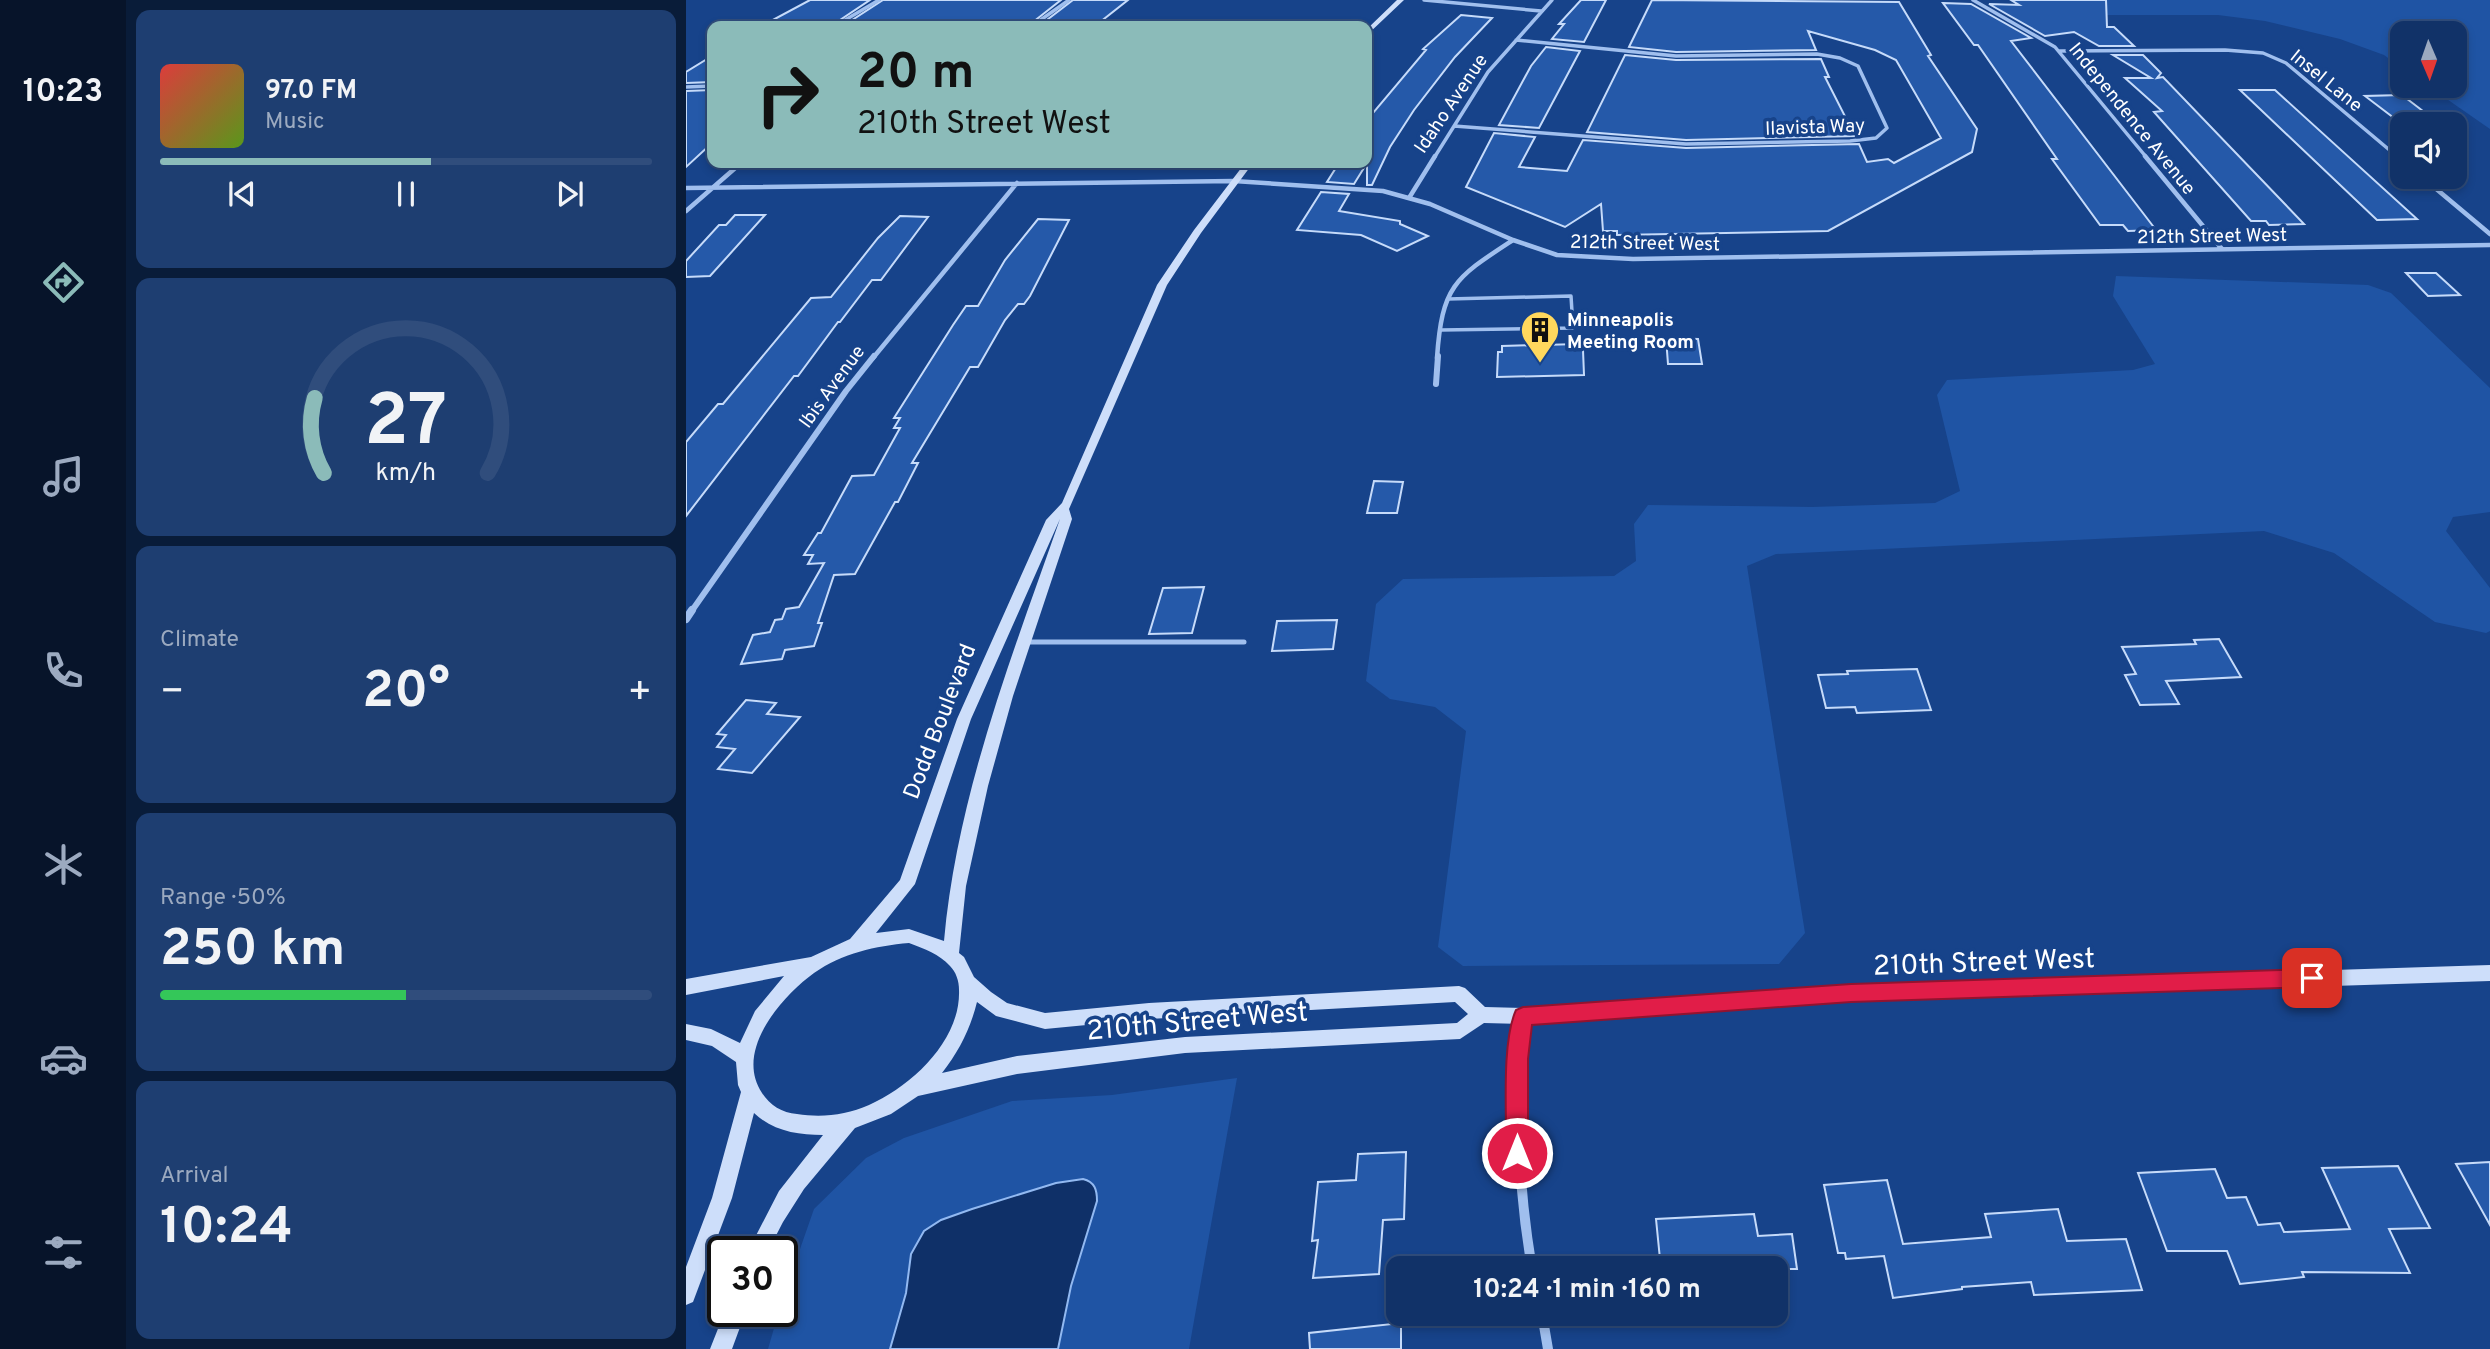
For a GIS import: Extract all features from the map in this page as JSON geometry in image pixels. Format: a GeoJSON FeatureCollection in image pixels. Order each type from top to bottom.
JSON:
{"type":"FeatureCollection","features":[{"type":"Feature","properties":{"kind":"main road"},"geometry":{"type":"LineString","coordinates":[[1372,28],[1401,0]]}},
{"type":"Feature","properties":{"kind":"main road","name":"Dodd Boulevard"},"geometry":{"type":"LineString","coordinates":[[856,944],[907,884],[964,719],[1052,520],[1064,510],[1162,285],[1245,168]]}},
{"type":"Feature","properties":{"kind":"main road","name":"Dodd Boulevard"},"geometry":{"type":"LineString","coordinates":[[951,952],[958,880],[986,765],[1023,642],[1066,519],[1064,510]]}},
{"type":"Feature","properties":{"kind":"main road"},"geometry":{"type":"LineString","coordinates":[[909,936],[932,942],[951,952],[961,963],[968,982],[969,1004],[959,1034],[943,1060],[915,1088],[886,1106],[848,1122],[817,1126],[784,1122],[764,1110],[750,1093],[745,1077],[745,1059],[754,1029],[765,1010],[788,985],[815,963],[856,944],[884,937],[909,936]]}},
{"type":"Feature","properties":{"kind":"main road"},"geometry":{"type":"LineString","coordinates":[[686,987],[815,963]]}},
{"type":"Feature","properties":{"kind":"main road","name":"210th Street West"},"geometry":{"type":"LineString","coordinates":[[915,1088],[1017,1065],[1185,1045],[1460,1031],[1481,1015],[1523,1016],[1851,993],[2490,973]]}},
{"type":"Feature","properties":{"kind":"main road","name":"210th Street West"},"geometry":{"type":"LineString","coordinates":[[968,982],[985,999],[1002,1010],[1045,1021],[1149,1011],[1459,994],[1481,1015]]}},
{"type":"Feature","properties":{"kind":"main road"},"geometry":{"type":"LineString","coordinates":[[686,1032],[718,1039],[745,1059]]}},
{"type":"Feature","properties":{"kind":"main road"},"geometry":{"type":"LineString","coordinates":[[686,1295],[722,1198],[750,1093]]}},
{"type":"Feature","properties":{"kind":"main road"},"geometry":{"type":"LineString","coordinates":[[766,1236],[788,1192],[825,1145],[848,1122]]}},
{"type":"Feature","properties":{"kind":"main road"},"geometry":{"type":"LineString","coordinates":[[721,1349],[729,1327]]}},
{"type":"Feature","properties":{"kind":"street"},"geometry":{"type":"LineString","coordinates":[[843,21],[879,0]]}},
{"type":"Feature","properties":{"kind":"street"},"geometry":{"type":"LineString","coordinates":[[1039,21],[1069,0]]}},
{"type":"Feature","properties":{"kind":"street"},"geometry":{"type":"LineString","coordinates":[[1424,0],[1541,11]]}},
{"type":"Feature","properties":{"kind":"street","name":"Idaho Avenue"},"geometry":{"type":"LineString","coordinates":[[1409,198],[1488,72],[1552,0]]}},
{"type":"Feature","properties":{"kind":"street","name":"Independence Avenue"},"geometry":{"type":"LineString","coordinates":[[1973,0],[2036,34],[2059,51],[2222,248]]}},
{"type":"Feature","properties":{"kind":"street","name":"Ilavista Way"},"geometry":{"type":"LineString","coordinates":[[1454,126],[1686,144],[1850,141],[1876,138],[1887,128],[1858,66],[1840,58],[1817,54],[1650,54],[1516,40]]}},
{"type":"Feature","properties":{"kind":"street","name":"Insel Lane"},"geometry":{"type":"LineString","coordinates":[[2059,51],[2225,50],[2263,53],[2286,63],[2390,149]]}},
{"type":"Feature","properties":{"kind":"street"},"geometry":{"type":"LineString","coordinates":[[686,86],[707,86]]}},
{"type":"Feature","properties":{"kind":"street"},"geometry":{"type":"LineString","coordinates":[[686,211],[736,168]]}},
{"type":"Feature","properties":{"kind":"street","name":"212th Street West"},"geometry":{"type":"LineString","coordinates":[[686,188],[1234,181],[1383,191],[1430,204],[1513,240],[1557,255],[1633,259],[2490,245]]}},
{"type":"Feature","properties":{"kind":"street","name":"Ibis Avenue"},"geometry":{"type":"LineString","coordinates":[[686,619],[861,372],[1017,183]]}},
{"type":"Feature","properties":{"kind":"street"},"geometry":{"type":"LineString","coordinates":[[2436,189],[2490,234]]}},
{"type":"Feature","properties":{"kind":"street"},"geometry":{"type":"LineString","coordinates":[[1436,383],[1441,330],[1448,299],[1465,271],[1513,240]]}},
{"type":"Feature","properties":{"kind":"street"},"geometry":{"type":"LineString","coordinates":[[1523,1016],[1518,1059],[1518,1172],[1530,1256]]}},
{"type":"Feature","properties":{"kind":"street"},"geometry":{"type":"LineString","coordinates":[[1544,1326],[1548,1349]]}},
{"type":"Feature","properties":{"kind":"lane"},"geometry":{"type":"LineString","coordinates":[[1441,330],[1573,328],[1571,296],[1448,299]]}},
{"type":"Feature","properties":{"kind":"lane"},"geometry":{"type":"LineString","coordinates":[[1023,642],[1244,642]]}},
{"type":"Feature","properties":{"kind":"shaded area"},"geometry":{"type":"Polygon","coordinates":[[[2077,0],[2490,0],[2490,129],[2445,98],[2468,98],[2468,21],[2390,21],[2390,59],[2340,39],[2265,21],[2218,15],[2107,15],[2077,0]]]}},
{"type":"Feature","properties":{"kind":"shaded area"},"geometry":{"type":"Polygon","coordinates":[[[2116,276],[2368,285],[2391,293],[2490,388],[2490,512],[2453,517],[2446,531],[2490,588],[2490,631],[2486,633],[2435,622],[2334,553],[2264,531],[1776,554],[1747,566],[1805,933],[1779,964],[1463,966],[1438,947],[1466,731],[1435,707],[1390,699],[1366,681],[1376,604],[1403,579],[1614,576],[1636,561],[1634,524],[1648,505],[1812,507],[1935,503],[1960,491],[1937,395],[1947,380],[2133,370],[2155,364],[2113,296],[2116,276]]]}},
{"type":"Feature","properties":{"kind":"shaded area"},"geometry":{"type":"Polygon","coordinates":[[[1237,1078],[1189,1349],[768,1349],[774,1327],[798,1327],[798,1255],[814,1209],[866,1158],[904,1138],[1012,1101],[1112,1095],[1237,1078]]]}},
{"type":"Feature","properties":{"kind":"shaded area"},"geometry":{"type":"Polygon","coordinates":[[[1083,1179],[1094,1187],[1097,1201],[1071,1286],[1058,1349],[890,1349],[906,1293],[911,1254],[924,1231],[941,1220],[972,1209],[1056,1183],[1083,1179]]]}},
{"type":"Feature","properties":{"kind":"building"},"geometry":{"type":"Polygon","coordinates":[[[810,0],[870,0],[838,21],[771,21],[810,0]]]}},
{"type":"Feature","properties":{"kind":"building"},"geometry":{"type":"Polygon","coordinates":[[[883,0],[1061,0],[1034,21],[851,21],[883,0]]]}},
{"type":"Feature","properties":{"kind":"building"},"geometry":{"type":"Polygon","coordinates":[[[1073,0],[1128,0],[1101,21],[1046,21],[1073,0]]]}},
{"type":"Feature","properties":{"kind":"building"},"geometry":{"type":"Polygon","coordinates":[[[1581,0],[1606,0],[1584,42],[1552,39],[1564,24],[1559,24],[1581,0]]]}},
{"type":"Feature","properties":{"kind":"building"},"geometry":{"type":"Polygon","coordinates":[[[1652,0],[1899,2],[1931,55],[1928,56],[1977,129],[1972,152],[1828,231],[1617,235],[1617,231],[1603,231],[1601,204],[1565,227],[1466,187],[1494,133],[1535,137],[1519,167],[1567,171],[1583,140],[1686,148],[1859,144],[1867,162],[1888,159],[1894,163],[1941,138],[1896,60],[1875,50],[1808,31],[1816,50],[1676,52],[1629,47],[1652,0]]]}},
{"type":"Feature","properties":{"kind":"building"},"geometry":{"type":"Polygon","coordinates":[[[2011,0],[2106,0],[2107,27],[2114,27],[2134,46],[2099,46],[2074,32],[2045,36],[1989,4],[2019,5],[2011,0]]]}},
{"type":"Feature","properties":{"kind":"building"},"geometry":{"type":"Polygon","coordinates":[[[1943,3],[1971,4],[2031,38],[2011,41],[2156,230],[2128,231],[2123,225],[2100,225],[2052,159],[2057,159],[1978,45],[1974,45],[1943,3]]]}},
{"type":"Feature","properties":{"kind":"building"},"geometry":{"type":"Polygon","coordinates":[[[1461,15],[1492,18],[1455,57],[1414,110],[1390,147],[1372,185],[1367,185],[1367,168],[1372,168],[1372,114],[1426,50],[1423,49],[1461,15]]]}},
{"type":"Feature","properties":{"kind":"building"},"geometry":{"type":"Polygon","coordinates":[[[1546,47],[1580,51],[1539,128],[1499,125],[1531,66],[1546,47]]]}},
{"type":"Feature","properties":{"kind":"building"},"geometry":{"type":"Polygon","coordinates":[[[1625,55],[1676,60],[1821,59],[1829,77],[1825,77],[1855,136],[1686,140],[1587,132],[1625,55]]]}},
{"type":"Feature","properties":{"kind":"building"},"geometry":{"type":"Polygon","coordinates":[[[2113,55],[2143,55],[2161,73],[2157,78],[2163,77],[2304,224],[2269,225],[2266,221],[2251,221],[2154,112],[2162,111],[2125,78],[2151,78],[2113,55]]]}},
{"type":"Feature","properties":{"kind":"building"},"geometry":{"type":"Polygon","coordinates":[[[707,59],[707,82],[686,83],[686,72],[707,59]]]}},
{"type":"Feature","properties":{"kind":"building"},"geometry":{"type":"Polygon","coordinates":[[[707,90],[707,148],[686,167],[686,91],[707,90]]]}},
{"type":"Feature","properties":{"kind":"building"},"geometry":{"type":"Polygon","coordinates":[[[2240,90],[2275,90],[2417,219],[2377,220],[2240,90]]]}},
{"type":"Feature","properties":{"kind":"building"},"geometry":{"type":"Polygon","coordinates":[[[2365,96],[2406,98],[2424,112],[2390,112],[2390,115],[2365,96]]]}},
{"type":"Feature","properties":{"kind":"building"},"geometry":{"type":"Polygon","coordinates":[[[1336,168],[1364,168],[1354,184],[1327,182],[1336,168]]]}},
{"type":"Feature","properties":{"kind":"building"},"geometry":{"type":"Polygon","coordinates":[[[1321,192],[1349,194],[1339,211],[1400,221],[1400,224],[1428,236],[1397,251],[1361,235],[1297,230],[1321,192]]]}},
{"type":"Feature","properties":{"kind":"building"},"geometry":{"type":"Polygon","coordinates":[[[735,215],[765,215],[710,276],[686,277],[686,261],[719,225],[726,225],[735,215]]]}},
{"type":"Feature","properties":{"kind":"building"},"geometry":{"type":"Polygon","coordinates":[[[900,216],[928,217],[881,280],[872,280],[798,376],[794,376],[686,516],[686,442],[718,404],[723,404],[811,298],[831,297],[878,238],[900,216]]]}},
{"type":"Feature","properties":{"kind":"building"},"geometry":{"type":"Polygon","coordinates":[[[1038,219],[1069,220],[1030,296],[1024,304],[1018,304],[1005,320],[978,367],[970,367],[912,463],[918,463],[855,574],[834,575],[818,623],[822,623],[814,646],[785,650],[782,659],[741,664],[753,635],[770,632],[775,620],[782,619],[786,609],[799,607],[824,563],[808,564],[813,555],[804,555],[818,533],[821,533],[852,476],[874,475],[900,428],[894,428],[900,418],[894,418],[953,325],[966,306],[978,306],[1005,260],[1038,219]]]}},
{"type":"Feature","properties":{"kind":"building"},"geometry":{"type":"Polygon","coordinates":[[[2406,273],[2436,273],[2460,295],[2428,296],[2406,273]]]}},
{"type":"Feature","properties":{"kind":"building"},"geometry":{"type":"Polygon","coordinates":[[[1666,338],[1698,339],[1702,364],[1668,364],[1666,338]]]}},
{"type":"Feature","properties":{"kind":"building","name":"Minneapolis Meeting Room"},"geometry":{"type":"Polygon","coordinates":[[[1578,344],[1578,350],[1583,350],[1584,375],[1497,377],[1498,352],[1502,352],[1502,346],[1578,344]]]}},
{"type":"Feature","properties":{"kind":"building"},"geometry":{"type":"Polygon","coordinates":[[[1374,481],[1403,482],[1397,513],[1367,513],[1374,481]]]}},
{"type":"Feature","properties":{"kind":"building"},"geometry":{"type":"Polygon","coordinates":[[[1204,587],[1192,633],[1149,634],[1163,588],[1204,587]]]}},
{"type":"Feature","properties":{"kind":"building"},"geometry":{"type":"Polygon","coordinates":[[[1337,620],[1333,649],[1272,651],[1277,621],[1337,620]]]}},
{"type":"Feature","properties":{"kind":"building"},"geometry":{"type":"Polygon","coordinates":[[[2219,639],[2241,677],[2166,681],[2179,704],[2140,705],[2125,675],[2136,674],[2122,647],[2196,644],[2194,640],[2219,639]]]}},
{"type":"Feature","properties":{"kind":"building"},"geometry":{"type":"Polygon","coordinates":[[[1917,669],[1931,710],[1857,713],[1855,707],[1826,708],[1818,675],[1848,674],[1847,671],[1917,669]]]}},
{"type":"Feature","properties":{"kind":"building"},"geometry":{"type":"Polygon","coordinates":[[[746,700],[776,703],[767,714],[800,717],[752,773],[718,769],[735,749],[717,747],[726,735],[717,734],[746,700]]]}},
{"type":"Feature","properties":{"kind":"building"},"geometry":{"type":"Polygon","coordinates":[[[1406,1152],[1404,1219],[1383,1220],[1379,1274],[1313,1278],[1318,1240],[1312,1241],[1318,1182],[1356,1180],[1358,1154],[1406,1152]]]}},
{"type":"Feature","properties":{"kind":"building"},"geometry":{"type":"Polygon","coordinates":[[[2490,1162],[2490,1225],[2456,1164],[2490,1162]]]}},
{"type":"Feature","properties":{"kind":"building"},"geometry":{"type":"Polygon","coordinates":[[[2398,1166],[2430,1228],[2389,1229],[2410,1273],[2302,1272],[2304,1277],[2240,1284],[2227,1251],[2167,1251],[2138,1173],[2215,1169],[2227,1198],[2246,1197],[2258,1225],[2280,1223],[2284,1232],[2350,1229],[2322,1168],[2398,1166]]]}},
{"type":"Feature","properties":{"kind":"building"},"geometry":{"type":"Polygon","coordinates":[[[1887,1180],[1903,1244],[1991,1237],[1985,1214],[2058,1209],[2067,1241],[2126,1239],[2142,1290],[2034,1295],[2031,1282],[1962,1287],[1893,1298],[1884,1256],[1846,1259],[1845,1253],[1838,1253],[1824,1185],[1887,1180]]]}},
{"type":"Feature","properties":{"kind":"building"},"geometry":{"type":"Polygon","coordinates":[[[1754,1214],[1758,1236],[1792,1234],[1797,1269],[1788,1269],[1788,1256],[1660,1256],[1656,1219],[1754,1214]]]}},
{"type":"Feature","properties":{"kind":"building"},"geometry":{"type":"Polygon","coordinates":[[[1386,1325],[1401,1326],[1401,1349],[1310,1349],[1309,1333],[1386,1325]]]}},
{"type":"Feature","properties":{"kind":"place","name":"Minneapolis Meeting Room"},"geometry":{"type":"Point","coordinates":[1540,364]}},
{"type":"Feature","properties":{"kind":"route"},"geometry":{"type":"LineString","coordinates":[[1517,1153],[1518,1059],[1523,1016],[1851,993],[2312,978]]}}]}
